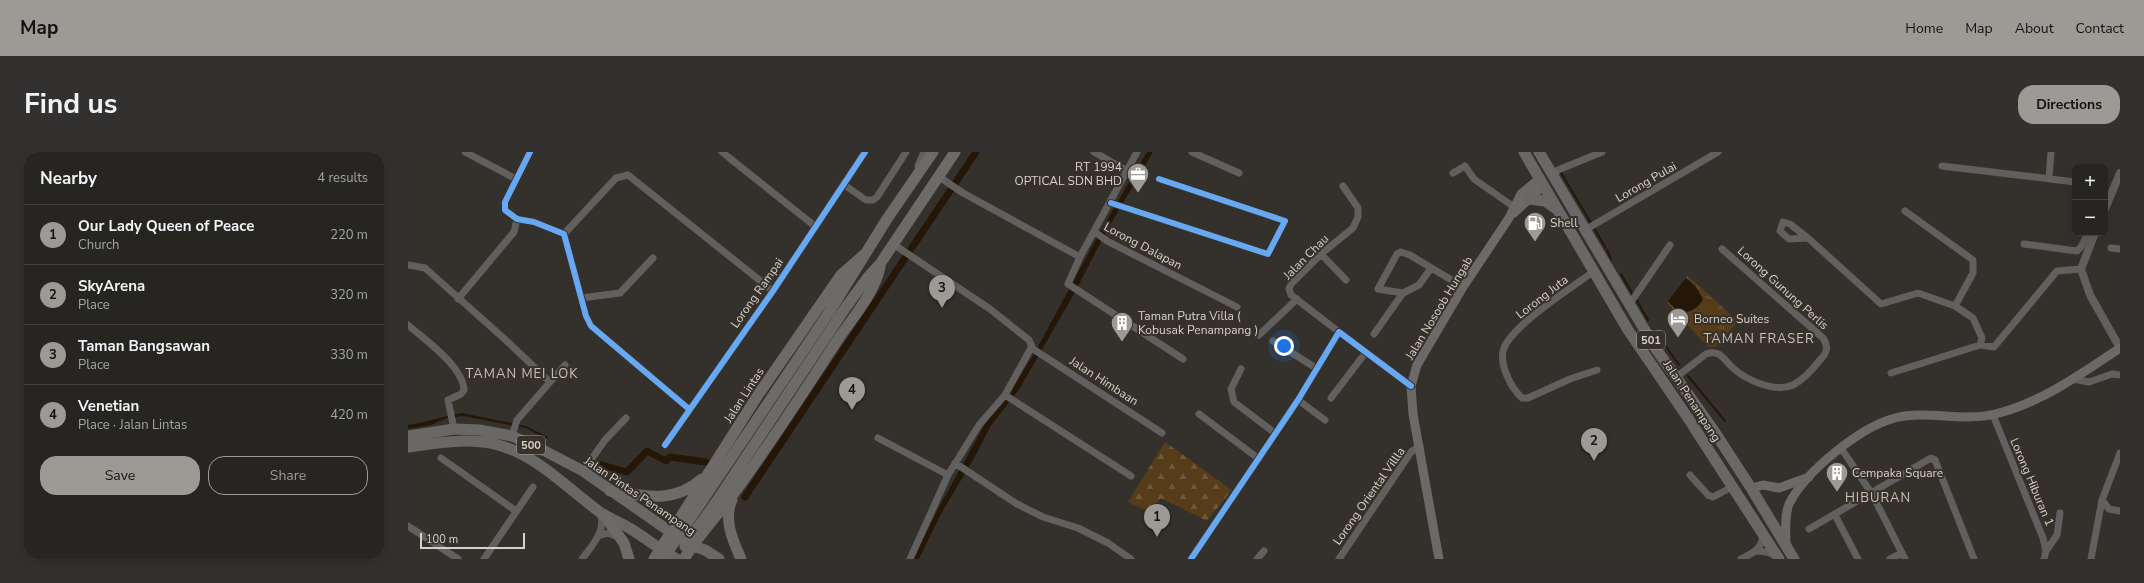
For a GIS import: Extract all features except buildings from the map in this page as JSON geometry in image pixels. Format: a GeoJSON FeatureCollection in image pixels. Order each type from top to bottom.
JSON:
{"type":"FeatureCollection","features":[{"type":"Feature","properties":{"kind":"highway","name":"Jalan Lintas"},"geometry":{"type":"LineString","coordinates":[[673,537],[828,314],[866,253],[933,152]]}},
{"type":"Feature","properties":{"kind":"highway"},"geometry":{"type":"LineString","coordinates":[[684,559],[688,546],[716,502],[846,307],[868,277],[898,247],[942,179],[955,152]]}},
{"type":"Feature","properties":{"kind":"highway","name":"Jalan Lintas"},"geometry":{"type":"LineString","coordinates":[[673,537],[706,475],[841,275],[866,253]]}},
{"type":"Feature","properties":{"kind":"highway"},"geometry":{"type":"LineString","coordinates":[[677,559],[718,515],[737,488],[868,294],[878,276],[880,264]]}},
{"type":"Feature","properties":{"kind":"highway"},"geometry":{"type":"LineString","coordinates":[[610,490],[659,497],[691,488],[706,475]]}},
{"type":"Feature","properties":{"kind":"highway"},"geometry":{"type":"LineString","coordinates":[[737,488],[728,513],[731,534],[741,559]]}},
{"type":"Feature","properties":{"kind":"highway"},"geometry":{"type":"LineString","coordinates":[[694,499],[691,515],[695,525],[698,526],[708,524],[718,515]]}},
{"type":"Feature","properties":{"kind":"highway"},"geometry":{"type":"LineString","coordinates":[[600,512],[624,543],[629,559]]}},
{"type":"Feature","properties":{"kind":"highway"},"geometry":{"type":"LineString","coordinates":[[659,556],[673,537]]}},
{"type":"Feature","properties":{"kind":"main road","name":"Jalan Penampang"},"geometry":{"type":"LineString","coordinates":[[1524,152],[1545,180],[1559,186],[1629,305],[1675,378],[1710,426],[1751,488],[1794,559]]}},
{"type":"Feature","properties":{"kind":"main road","name":"Jalan Penampang"},"geometry":{"type":"LineString","coordinates":[[1540,154],[1545,180],[1558,211],[1593,272],[1778,558]]}},
{"type":"Feature","properties":{"kind":"main road","name":"Jalan Nosoob Hungab"},"geometry":{"type":"LineString","coordinates":[[1509,218],[1529,199],[1545,180]]}},
{"type":"Feature","properties":{"kind":"main road","name":"Jalan Nosoob Hungab"},"geometry":{"type":"LineString","coordinates":[[1438,559],[1420,446],[1413,414],[1411,386],[1417,365],[1463,287],[1509,218],[1525,190],[1545,180]]}},
{"type":"Feature","properties":{"kind":"main road"},"geometry":{"type":"LineString","coordinates":[[1529,199],[1545,201],[1558,211]]}},
{"type":"Feature","properties":{"kind":"main road"},"geometry":{"type":"LineString","coordinates":[[1786,546],[1786,514],[1790,504],[1809,477],[1841,448],[1871,427],[1895,418],[1914,416],[1994,415],[2018,408],[2073,379],[2120,348]]}},
{"type":"Feature","properties":{"kind":"main road","name":"Jalan Pintas Penampang"},"geometry":{"type":"LineString","coordinates":[[408,436],[454,428],[479,430],[512,436],[583,471],[673,537],[688,546],[705,550],[719,559]]}},
{"type":"Feature","properties":{"kind":"main road","name":"500"},"geometry":{"type":"LineString","coordinates":[[408,447],[451,441],[498,445],[516,452],[536,464],[600,512],[631,529],[659,556],[677,559]]}},
{"type":"Feature","properties":{"kind":"main road"},"geometry":{"type":"LineString","coordinates":[[1779,488],[1809,477]]}},
{"type":"Feature","properties":{"kind":"main road"},"geometry":{"type":"LineString","coordinates":[[1742,502],[1744,494],[1751,488],[1763,485],[1779,488],[1787,494],[1790,504]]}},
{"type":"Feature","properties":{"kind":"street"},"geometry":{"type":"LineString","coordinates":[[465,152],[516,179]]}},
{"type":"Feature","properties":{"kind":"street"},"geometry":{"type":"LineString","coordinates":[[530,152],[504,206],[507,212],[517,219],[534,222],[564,234]]}},
{"type":"Feature","properties":{"kind":"street"},"geometry":{"type":"LineString","coordinates":[[722,152],[816,227]]}},
{"type":"Feature","properties":{"kind":"street","name":"Lorong Rampai"},"geometry":{"type":"LineString","coordinates":[[665,446],[689,409],[773,291],[865,152]]}},
{"type":"Feature","properties":{"kind":"street"},"geometry":{"type":"LineString","coordinates":[[844,184],[866,200],[873,200],[906,152]]}},
{"type":"Feature","properties":{"kind":"street"},"geometry":{"type":"LineString","coordinates":[[896,207],[924,152]]}},
{"type":"Feature","properties":{"kind":"street"},"geometry":{"type":"LineString","coordinates":[[1094,152],[1127,171]]}},
{"type":"Feature","properties":{"kind":"street"},"geometry":{"type":"LineString","coordinates":[[1095,232],[1112,203],[1137,152]]}},
{"type":"Feature","properties":{"kind":"street"},"geometry":{"type":"LineString","coordinates":[[1192,152],[1239,173]]}},
{"type":"Feature","properties":{"kind":"street"},"geometry":{"type":"LineString","coordinates":[[1545,180],[1558,170],[1602,152]]}},
{"type":"Feature","properties":{"kind":"street","name":"Lorong Pulai"},"geometry":{"type":"LineString","coordinates":[[1585,230],[1718,152]]}},
{"type":"Feature","properties":{"kind":"street"},"geometry":{"type":"LineString","coordinates":[[2049,178],[2051,152]]}},
{"type":"Feature","properties":{"kind":"street"},"geometry":{"type":"LineString","coordinates":[[1453,173],[1465,166],[1474,180],[1490,189],[1502,201],[1514,207]]}},
{"type":"Feature","properties":{"kind":"street"},"geometry":{"type":"LineString","coordinates":[[1942,166],[2072,182]]}},
{"type":"Feature","properties":{"kind":"street"},"geometry":{"type":"LineString","coordinates":[[2108,202],[2120,173]]}},
{"type":"Feature","properties":{"kind":"street"},"geometry":{"type":"LineString","coordinates":[[564,234],[616,178],[628,175],[773,291]]}},
{"type":"Feature","properties":{"kind":"street"},"geometry":{"type":"LineString","coordinates":[[942,179],[963,193],[1080,258]]}},
{"type":"Feature","properties":{"kind":"street"},"geometry":{"type":"LineString","coordinates":[[1112,203],[1268,254],[1285,221],[1158,179]]}},
{"type":"Feature","properties":{"kind":"street","name":"Jalan Chau"},"geometry":{"type":"LineString","coordinates":[[1343,186],[1358,208],[1358,217],[1353,228],[1321,254],[1291,284],[1288,289],[1297,299],[1411,386]]}},
{"type":"Feature","properties":{"kind":"street"},"geometry":{"type":"LineString","coordinates":[[1905,211],[1973,260],[1973,273],[1955,306]]}},
{"type":"Feature","properties":{"kind":"street"},"geometry":{"type":"LineString","coordinates":[[458,298],[514,232],[517,219]]}},
{"type":"Feature","properties":{"kind":"street","name":"Lorong Dalapan"},"geometry":{"type":"LineString","coordinates":[[1183,360],[1068,284],[1080,258],[1095,232],[1107,241],[1237,307]]}},
{"type":"Feature","properties":{"kind":"street"},"geometry":{"type":"LineString","coordinates":[[564,234],[586,316],[591,326],[689,409]]}},
{"type":"Feature","properties":{"kind":"street"},"geometry":{"type":"LineString","coordinates":[[2024,244],[2077,251],[2080,250],[2087,236]]}},
{"type":"Feature","properties":{"kind":"street"},"geometry":{"type":"LineString","coordinates":[[2094,236],[2081,269],[2090,295],[2120,348]]}},
{"type":"Feature","properties":{"kind":"street"},"geometry":{"type":"LineString","coordinates":[[1808,238],[1881,304],[1918,294],[1955,306],[1973,318],[1982,338],[1980,345]]}},
{"type":"Feature","properties":{"kind":"street"},"geometry":{"type":"LineString","coordinates":[[1629,305],[1670,245]]}},
{"type":"Feature","properties":{"kind":"street","name":"Jalan Himbaan"},"geometry":{"type":"LineString","coordinates":[[898,247],[917,262],[990,309],[1029,340],[1032,348],[1162,433]]}},
{"type":"Feature","properties":{"kind":"street"},"geometry":{"type":"LineString","coordinates":[[2111,248],[2120,248]]}},
{"type":"Feature","properties":{"kind":"street","name":"Lorong Gunung Perlis"},"geometry":{"type":"LineString","coordinates":[[1675,378],[1706,354],[1711,352],[1718,353],[1734,369],[1759,383],[1774,386],[1792,385],[1818,363],[1826,352],[1827,348],[1823,338],[1722,249]]}},
{"type":"Feature","properties":{"kind":"street"},"geometry":{"type":"LineString","coordinates":[[1403,293],[1378,289],[1397,254],[1404,252],[1463,287]]}},
{"type":"Feature","properties":{"kind":"street"},"geometry":{"type":"LineString","coordinates":[[1321,254],[1346,280]]}},
{"type":"Feature","properties":{"kind":"street"},"geometry":{"type":"LineString","coordinates":[[581,298],[620,293],[653,258]]}},
{"type":"Feature","properties":{"kind":"street"},"geometry":{"type":"LineString","coordinates":[[408,265],[425,268],[510,344],[549,382]]}},
{"type":"Feature","properties":{"kind":"street"},"geometry":{"type":"LineString","coordinates":[[1374,334],[1403,293],[1419,285],[1431,268]]}},
{"type":"Feature","properties":{"kind":"street"},"geometry":{"type":"LineString","coordinates":[[1891,373],[1980,345],[1994,347],[2058,271],[2081,269]]}},
{"type":"Feature","properties":{"kind":"street","name":"Lorong Juta"},"geometry":{"type":"LineString","coordinates":[[1593,272],[1530,318],[1507,342],[1502,353],[1507,375],[1514,389],[1522,398],[1528,398],[1570,379],[1597,370]]}},
{"type":"Feature","properties":{"kind":"street"},"geometry":{"type":"LineString","coordinates":[[1259,335],[1297,299]]}},
{"type":"Feature","properties":{"kind":"street"},"geometry":{"type":"LineString","coordinates":[[408,325],[452,365],[462,379],[464,390],[461,394],[448,400],[454,428]]}},
{"type":"Feature","properties":{"kind":"street"},"geometry":{"type":"LineString","coordinates":[[1191,559],[1276,434],[1339,332]]}},
{"type":"Feature","properties":{"kind":"street"},"geometry":{"type":"LineString","coordinates":[[1273,341],[1316,368]]}},
{"type":"Feature","properties":{"kind":"street"},"geometry":{"type":"LineString","coordinates":[[912,558],[948,475],[958,465],[979,425],[1005,395],[1032,348]]}},
{"type":"Feature","properties":{"kind":"street"},"geometry":{"type":"LineString","coordinates":[[1331,398],[1366,352]]}},
{"type":"Feature","properties":{"kind":"street"},"geometry":{"type":"LineString","coordinates":[[512,436],[516,421],[549,382],[566,365]]}},
{"type":"Feature","properties":{"kind":"street"},"geometry":{"type":"LineString","coordinates":[[1241,370],[1231,388],[1234,402],[1276,434]]}},
{"type":"Feature","properties":{"kind":"street"},"geometry":{"type":"LineString","coordinates":[[2073,379],[2089,382],[2112,374],[2120,375]]}},
{"type":"Feature","properties":{"kind":"street"},"geometry":{"type":"LineString","coordinates":[[1005,395],[1020,403],[1131,476]]}},
{"type":"Feature","properties":{"kind":"street"},"geometry":{"type":"LineString","coordinates":[[1298,400],[1324,420]]}},
{"type":"Feature","properties":{"kind":"street"},"geometry":{"type":"LineString","coordinates":[[1199,414],[1259,459]]}},
{"type":"Feature","properties":{"kind":"street","name":"Lorong Hiburan 1"},"geometry":{"type":"LineString","coordinates":[[1994,415],[2043,538],[2046,551],[2044,559]]}},
{"type":"Feature","properties":{"kind":"street"},"geometry":{"type":"LineString","coordinates":[[583,471],[605,440],[626,418]]}},
{"type":"Feature","properties":{"kind":"street"},"geometry":{"type":"LineString","coordinates":[[878,438],[948,475]]}},
{"type":"Feature","properties":{"kind":"street","name":"Lorong Oriental Villla"},"geometry":{"type":"LineString","coordinates":[[1339,559],[1411,452],[1420,446]]}},
{"type":"Feature","properties":{"kind":"street"},"geometry":{"type":"LineString","coordinates":[[1841,448],[1872,494],[1903,556],[1890,559]]}},
{"type":"Feature","properties":{"kind":"street"},"geometry":{"type":"LineString","coordinates":[[2091,559],[2102,500],[2120,453]]}},
{"type":"Feature","properties":{"kind":"street"},"geometry":{"type":"LineString","coordinates":[[441,458],[516,511]]}},
{"type":"Feature","properties":{"kind":"street"},"geometry":{"type":"LineString","coordinates":[[1809,530],[1872,494],[1927,459],[1935,460],[1974,559]]}},
{"type":"Feature","properties":{"kind":"street"},"geometry":{"type":"LineString","coordinates":[[958,465],[1018,504],[1043,517],[1078,528],[1108,543],[1131,559]]}},
{"type":"Feature","properties":{"kind":"street"},"geometry":{"type":"LineString","coordinates":[[1690,475],[1708,495],[1713,497],[1732,487]]}},
{"type":"Feature","properties":{"kind":"street"},"geometry":{"type":"LineString","coordinates":[[484,559],[533,487]]}},
{"type":"Feature","properties":{"kind":"street"},"geometry":{"type":"LineString","coordinates":[[2102,500],[2109,509],[2120,511]]}},
{"type":"Feature","properties":{"kind":"street"},"geometry":{"type":"LineString","coordinates":[[582,559],[598,536],[602,520],[600,512]]}},
{"type":"Feature","properties":{"kind":"street"},"geometry":{"type":"LineString","coordinates":[[2046,551],[2057,535],[2060,513]]}},
{"type":"Feature","properties":{"kind":"street"},"geometry":{"type":"LineString","coordinates":[[1835,515],[1858,559]]}},
{"type":"Feature","properties":{"kind":"street"},"geometry":{"type":"LineString","coordinates":[[408,526],[458,559]]}},
{"type":"Feature","properties":{"kind":"street"},"geometry":{"type":"LineString","coordinates":[[598,536],[608,533],[614,534],[624,543]]}},
{"type":"Feature","properties":{"kind":"street"},"geometry":{"type":"LineString","coordinates":[[1741,559],[1756,551],[1760,546],[1763,534]]}},
{"type":"Feature","properties":{"kind":"street"},"geometry":{"type":"LineString","coordinates":[[1257,559],[1264,551]]}},
{"type":"Feature","properties":{"kind":"street"},"geometry":{"type":"LineString","coordinates":[[1756,551],[1767,552],[1778,558]]}},
{"type":"Feature","properties":{"kind":"green space"},"geometry":{"type":"Polygon","coordinates":[[[1688,276],[1738,321],[1715,347],[1708,347],[1667,303],[1668,301],[1676,310],[1696,287],[1686,278],[1688,276]]]}},
{"type":"Feature","properties":{"kind":"green space"},"geometry":{"type":"Polygon","coordinates":[[[1699,305],[1719,329],[1706,341],[1685,317],[1699,305]]]}},
{"type":"Feature","properties":{"kind":"green space"},"geometry":{"type":"Polygon","coordinates":[[[1165,442],[1232,490],[1207,521],[1161,498],[1149,512],[1128,502],[1165,442]]]}},
{"type":"Feature","properties":{"kind":"shaded area"},"geometry":{"type":"Polygon","coordinates":[[[1147,152],[1153,152],[1106,232],[1074,294],[1020,388],[990,427],[977,453],[941,514],[919,559],[913,559],[938,509],[985,424],[1015,384],[1035,352],[1101,230],[1147,152]]]}},
{"type":"Feature","properties":{"kind":"shaded area"},"geometry":{"type":"Polygon","coordinates":[[[1686,278],[1696,287],[1703,299],[1693,310],[1689,312],[1682,312],[1678,311],[1668,301],[1686,278]]]}},
{"type":"Feature","properties":{"kind":"shaded area"},"geometry":{"type":"Polygon","coordinates":[[[462,413],[526,426],[548,437],[546,439],[526,428],[463,416],[447,418],[431,425],[408,429],[408,425],[462,413]]]}},
{"type":"Feature","properties":{"kind":"waterway"},"geometry":{"type":"LineString","coordinates":[[745,497],[976,152]]}},
{"type":"Feature","properties":{"kind":"waterway"},"geometry":{"type":"LineString","coordinates":[[1560,171],[1591,223]]}},
{"type":"Feature","properties":{"kind":"waterway"},"geometry":{"type":"LineString","coordinates":[[1594,228],[1604,245]]}},
{"type":"Feature","properties":{"kind":"waterway"},"geometry":{"type":"LineString","coordinates":[[1607,250],[1611,259]]}},
{"type":"Feature","properties":{"kind":"waterway"},"geometry":{"type":"LineString","coordinates":[[1621,274],[1633,295]]}},
{"type":"Feature","properties":{"kind":"waterway"},"geometry":{"type":"LineString","coordinates":[[1636,299],[1648,320]]}},
{"type":"Feature","properties":{"kind":"waterway"},"geometry":{"type":"LineString","coordinates":[[1654,330],[1679,365]]}},
{"type":"Feature","properties":{"kind":"waterway"},"geometry":{"type":"LineString","coordinates":[[1688,376],[1725,421]]}},
{"type":"Feature","properties":{"kind":"waterway"},"geometry":{"type":"LineString","coordinates":[[598,464],[627,472],[647,451],[666,461],[670,457],[706,462]]}},
{"type":"Feature","properties":{"kind":"cycle path"},"geometry":{"type":"LineString","coordinates":[[530,152],[505,202],[505,210],[517,219],[534,222],[564,234],[586,316],[591,326],[689,409]]}},
{"type":"Feature","properties":{"kind":"cycle path"},"geometry":{"type":"LineString","coordinates":[[665,445],[773,291],[865,152]]}},
{"type":"Feature","properties":{"kind":"cycle path"},"geometry":{"type":"LineString","coordinates":[[1111,203],[1268,254],[1285,221],[1159,179]]}},
{"type":"Feature","properties":{"kind":"cycle path"},"geometry":{"type":"LineString","coordinates":[[1191,559],[1298,400],[1339,332],[1411,386]]}},
{"type":"Feature","properties":{"kind":"place","name":"RT 1994 OPTICAL SDN BHD"},"geometry":{"type":"Point","coordinates":[1138,194]}},
{"type":"Feature","properties":{"kind":"place","name":"Shell"},"geometry":{"type":"Point","coordinates":[1535,242]}},
{"type":"Feature","properties":{"kind":"place","name":"Taman Bangsawan"},"geometry":{"type":"Point","coordinates":[942,308]}},
{"type":"Feature","properties":{"kind":"place","name":"Borneo Suites"},"geometry":{"type":"Point","coordinates":[1678,338]}},
{"type":"Feature","properties":{"kind":"place","name":"Taman Putra Villa ( Kobusak Penampang )"},"geometry":{"type":"Point","coordinates":[1122,342]}},
{"type":"Feature","properties":{"kind":"place","name":"Venetian"},"geometry":{"type":"Point","coordinates":[852,410]}},
{"type":"Feature","properties":{"kind":"place","name":"SkyArena"},"geometry":{"type":"Point","coordinates":[1594,461]}},
{"type":"Feature","properties":{"kind":"place","name":"Cempaka Square"},"geometry":{"type":"Point","coordinates":[1837,492]}},
{"type":"Feature","properties":{"kind":"place","name":"Our Lady Queen of Peace"},"geometry":{"type":"Point","coordinates":[1157,537]}},
{"type":"Feature","properties":{"kind":"district","name":"TAMAN FRASER"},"geometry":{"type":"Point","coordinates":[1759,338]}},
{"type":"Feature","properties":{"kind":"district","name":"TAMAN MEI LOK"},"geometry":{"type":"Point","coordinates":[522,373]}},
{"type":"Feature","properties":{"kind":"district","name":"HIBURAN"},"geometry":{"type":"Point","coordinates":[1878,497]}}]}
